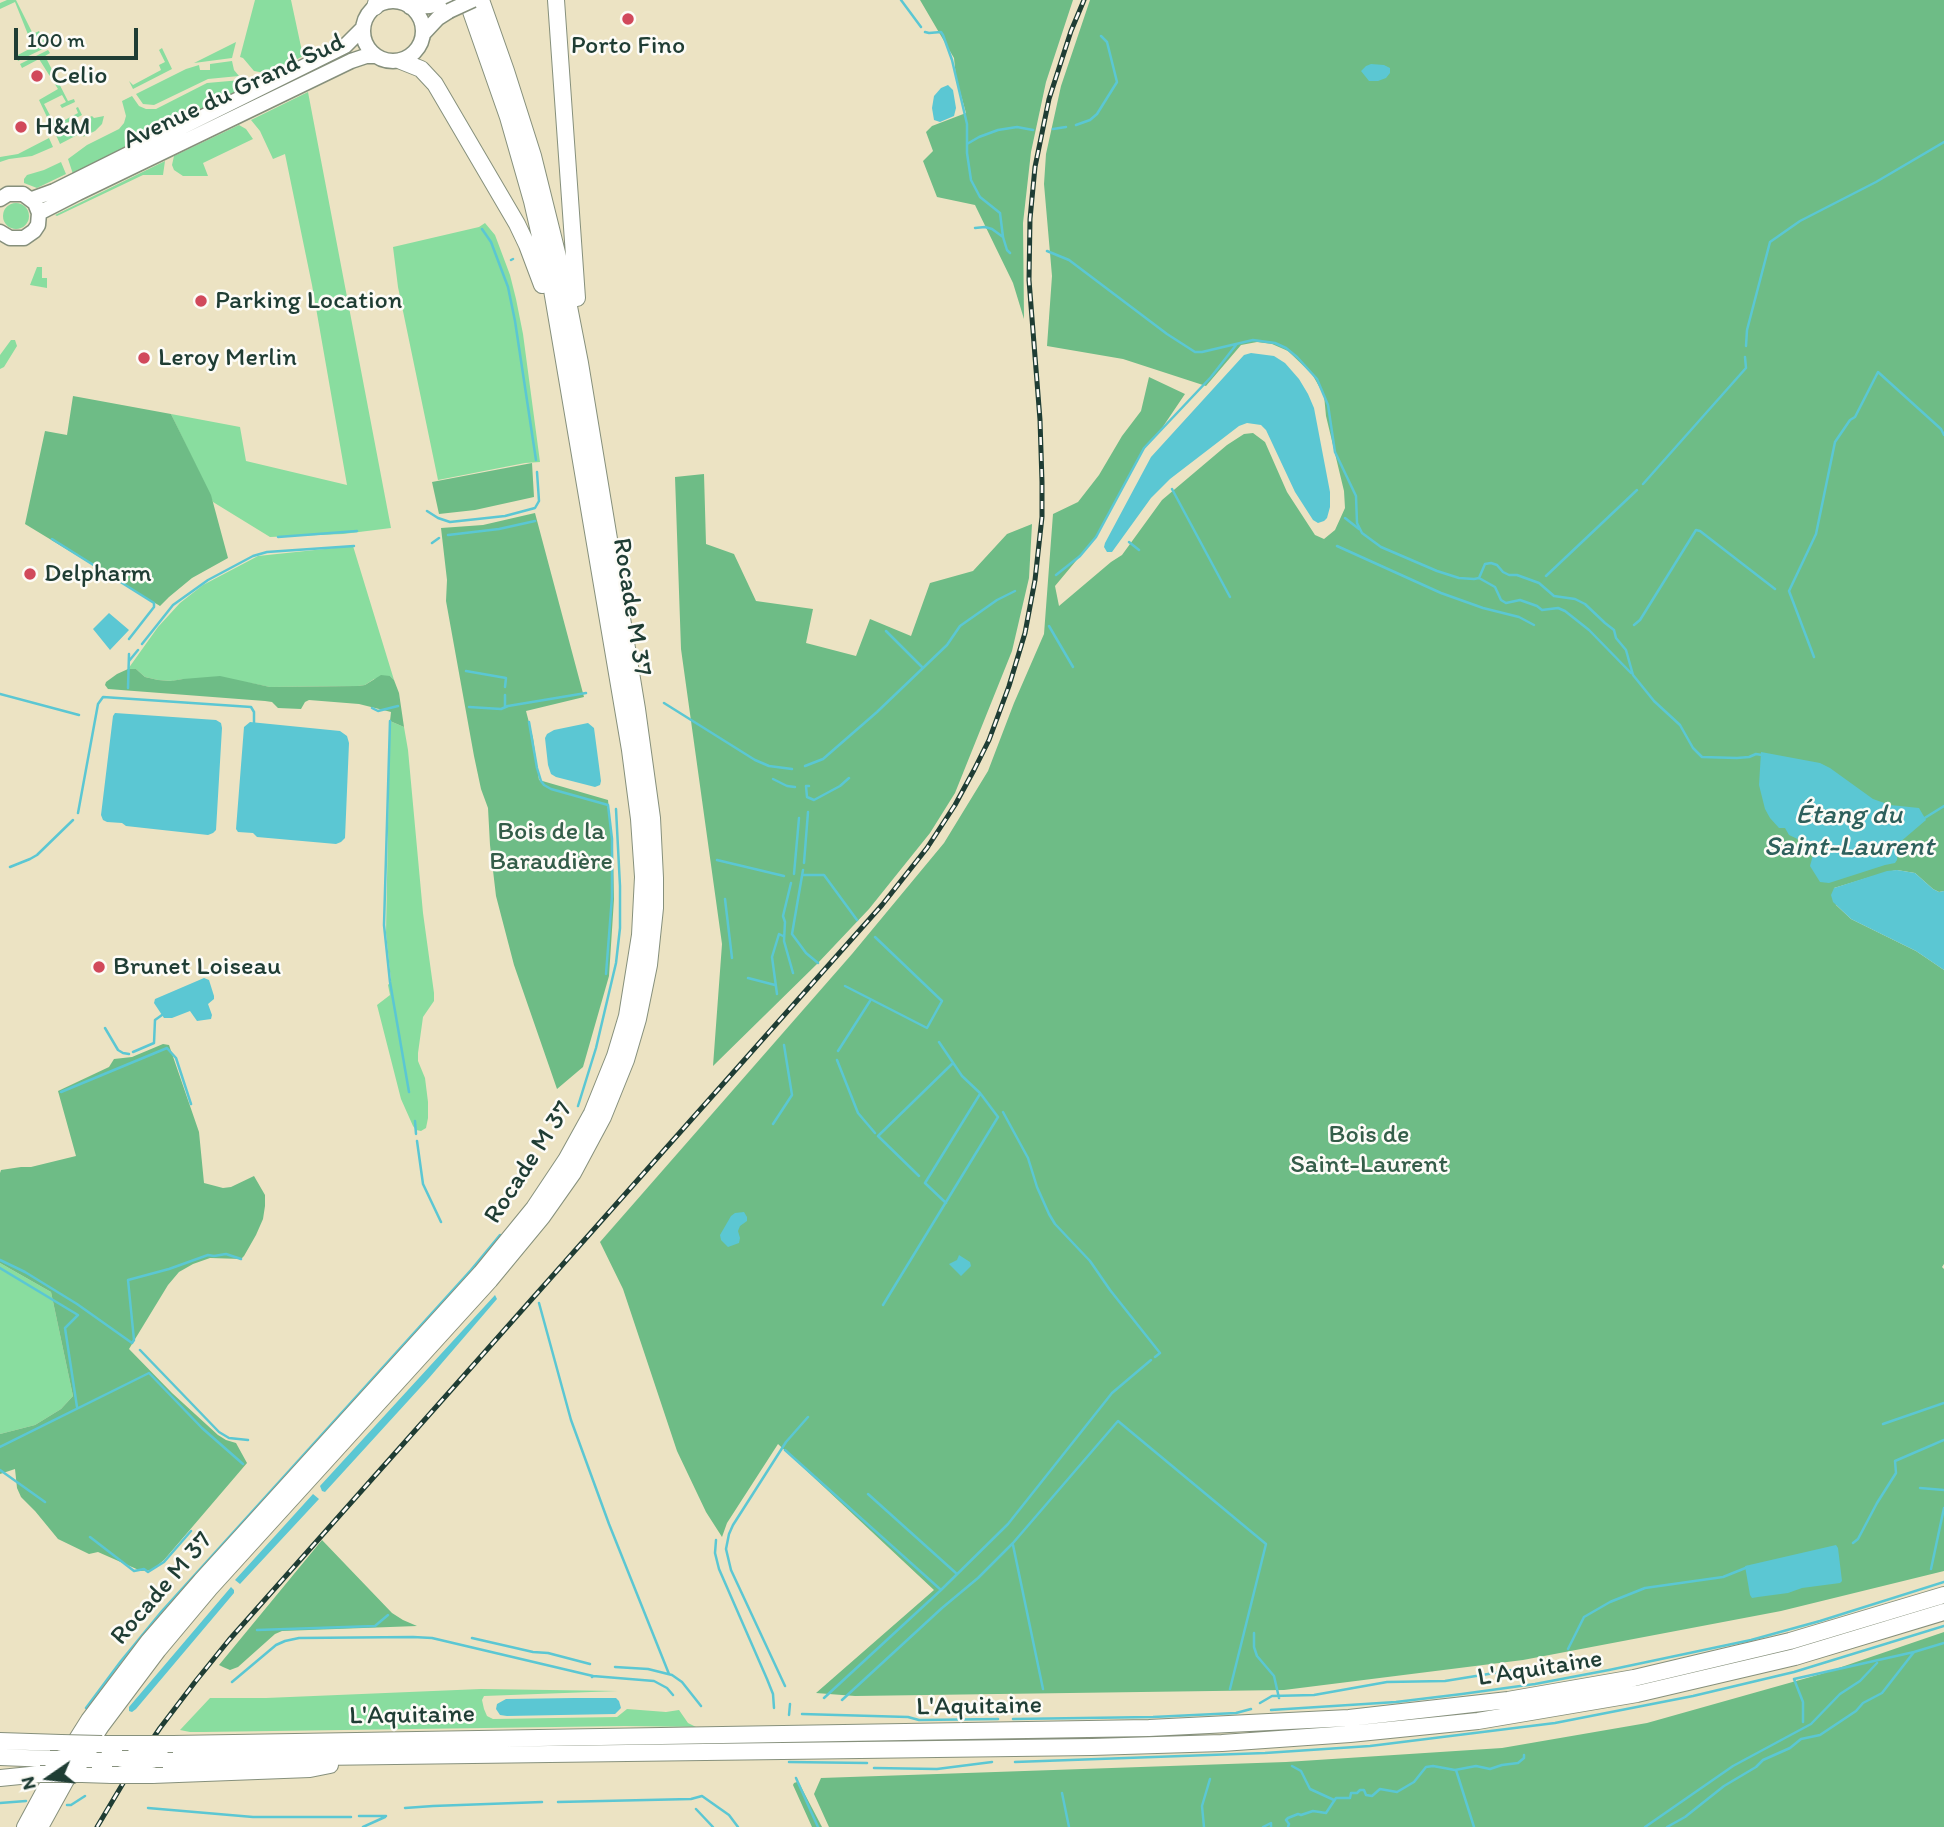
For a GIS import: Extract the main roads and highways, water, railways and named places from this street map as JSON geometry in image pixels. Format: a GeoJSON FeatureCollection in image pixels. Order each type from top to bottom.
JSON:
{"type":"FeatureCollection","features":[{"type":"Feature","properties":{"kind":"highway","name":"Rocade M 37"},"geometry":{"type":"LineString","coordinates":[[467,0],[508,117],[574,368]]}},
{"type":"Feature","properties":{"kind":"highway","name":"Rocade M 37"},"geometry":{"type":"LineString","coordinates":[[40,1827],[101,1726],[163,1644],[523,1232],[569,1166],[600,1095],[627,1016],[639,945],[643,877],[631,750],[555,239],[533,156],[481,0]]}},
{"type":"Feature","properties":{"kind":"highway"},"geometry":{"type":"LineString","coordinates":[[401,61],[421,69],[435,84],[517,224],[536,267],[560,361],[574,368],[583,353],[573,262],[556,0]]}},
{"type":"Feature","properties":{"kind":"highway","name":"Rocade M 37"},"geometry":{"type":"LineString","coordinates":[[25,1827],[89,1720],[148,1642],[481,1273],[523,1232]]}},
{"type":"Feature","properties":{"kind":"highway","name":"L'Aquitaine"},"geometry":{"type":"LineString","coordinates":[[0,1741],[173,1744],[713,1737],[1163,1728],[1317,1720],[1444,1708],[1581,1688],[1697,1664],[1821,1633],[1944,1595]]}},
{"type":"Feature","properties":{"kind":"highway","name":"L'Aquitaine"},"geometry":{"type":"LineString","coordinates":[[0,1757],[163,1759],[720,1752],[1183,1744],[1318,1737],[1447,1725],[1574,1706],[1701,1681],[1815,1651],[1944,1612]]}},
{"type":"Feature","properties":{"kind":"highway"},"geometry":{"type":"LineString","coordinates":[[0,1731],[17,1732],[44,1743]]}},
{"type":"Feature","properties":{"kind":"highway"},"geometry":{"type":"LineString","coordinates":[[0,1778],[40,1774],[152,1775],[310,1769],[374,1757]]}},
{"type":"Feature","properties":{"kind":"main road"},"geometry":{"type":"LineString","coordinates":[[410,7],[473,0]]}},
{"type":"Feature","properties":{"kind":"main road"},"geometry":{"type":"LineString","coordinates":[[393,1],[410,7],[420,19],[423,34],[416,51],[401,61],[388,61],[376,56],[366,44],[363,28],[376,4],[393,1]]}},
{"type":"Feature","properties":{"kind":"main road"},"geometry":{"type":"LineString","coordinates":[[423,34],[438,18],[446,4]]}},
{"type":"Feature","properties":{"kind":"main road","name":"Avenue du Grand Sud"},"geometry":{"type":"LineString","coordinates":[[32,199],[54,191],[337,50],[351,42],[363,28]]}},
{"type":"Feature","properties":{"kind":"main road","name":"Avenue du Grand Sud"},"geometry":{"type":"LineString","coordinates":[[39,214],[340,66],[358,58],[376,56]]}},
{"type":"Feature","properties":{"kind":"main road"},"geometry":{"type":"LineString","coordinates":[[0,199],[8,194],[23,194],[36,203],[39,214],[38,226],[24,238],[10,238],[0,233]]}},
{"type":"Feature","properties":{"kind":"water"},"geometry":{"type":"Polygon","coordinates":[[[1371,64],[1384,65],[1390,68],[1390,73],[1386,78],[1369,81],[1361,71],[1371,64]]]}},
{"type":"Feature","properties":{"kind":"water"},"geometry":{"type":"Polygon","coordinates":[[[948,85],[953,90],[956,108],[954,116],[940,122],[934,120],[934,96],[948,85]]]}},
{"type":"Feature","properties":{"kind":"water"},"geometry":{"type":"Polygon","coordinates":[[[1251,353],[1274,356],[1285,363],[1308,394],[1314,408],[1330,492],[1327,518],[1318,523],[1313,520],[1295,492],[1266,430],[1261,425],[1247,423],[1239,426],[1170,479],[1151,498],[1112,552],[1107,552],[1105,543],[1151,457],[1244,355],[1251,353]]]}},
{"type":"Feature","properties":{"kind":"water"},"geometry":{"type":"Polygon","coordinates":[[[109,613],[129,630],[110,650],[93,629],[109,613]]]}},
{"type":"Feature","properties":{"kind":"water"},"geometry":{"type":"Polygon","coordinates":[[[115,713],[216,720],[221,723],[216,830],[213,833],[208,835],[126,826],[103,820],[101,815],[115,713]]]}},
{"type":"Feature","properties":{"kind":"water"},"geometry":{"type":"Polygon","coordinates":[[[250,722],[340,731],[347,736],[349,743],[345,838],[341,842],[336,844],[257,837],[253,833],[238,832],[236,829],[244,727],[250,722]]]}},
{"type":"Feature","properties":{"kind":"water"},"geometry":{"type":"Polygon","coordinates":[[[588,723],[594,728],[601,781],[600,785],[595,787],[551,774],[545,738],[554,730],[588,723]]]}},
{"type":"Feature","properties":{"kind":"water","name":"Étang du Saint-Laurent"},"geometry":{"type":"Polygon","coordinates":[[[1761,752],[1820,763],[1873,799],[1890,805],[1919,808],[1926,820],[1899,843],[1895,863],[1829,883],[1820,882],[1810,866],[1813,855],[1808,847],[1789,835],[1785,828],[1779,828],[1765,809],[1759,785],[1761,752]]]}},
{"type":"Feature","properties":{"kind":"water","name":"Étang du Saint-Laurent"},"geometry":{"type":"Polygon","coordinates":[[[1897,870],[1915,873],[1933,889],[1944,891],[1944,970],[1916,951],[1851,919],[1833,902],[1831,895],[1834,888],[1897,870]]]}},
{"type":"Feature","properties":{"kind":"water"},"geometry":{"type":"Polygon","coordinates":[[[204,978],[209,980],[214,996],[208,1004],[211,1019],[197,1021],[190,1011],[164,1018],[154,1003],[155,999],[204,978]]]}},
{"type":"Feature","properties":{"kind":"water"},"geometry":{"type":"Polygon","coordinates":[[[744,1212],[747,1221],[738,1231],[739,1243],[728,1247],[720,1235],[731,1216],[744,1212]]]}},
{"type":"Feature","properties":{"kind":"water"},"geometry":{"type":"Polygon","coordinates":[[[959,1255],[970,1262],[971,1266],[961,1276],[949,1264],[957,1260],[959,1255]]]}},
{"type":"Feature","properties":{"kind":"water"},"geometry":{"type":"Polygon","coordinates":[[[495,1295],[497,1299],[429,1378],[325,1492],[322,1491],[320,1486],[495,1295]]]}},
{"type":"Feature","properties":{"kind":"water"},"geometry":{"type":"Polygon","coordinates":[[[313,1494],[319,1499],[240,1584],[235,1580],[313,1494]]]}},
{"type":"Feature","properties":{"kind":"water"},"geometry":{"type":"Polygon","coordinates":[[[1836,1545],[1842,1581],[1840,1583],[1752,1598],[1750,1595],[1745,1566],[1836,1545]]]}},
{"type":"Feature","properties":{"kind":"water"},"geometry":{"type":"Polygon","coordinates":[[[231,1587],[234,1593],[136,1709],[129,1711],[129,1707],[231,1587]]]}},
{"type":"Feature","properties":{"kind":"water"},"geometry":{"type":"Polygon","coordinates":[[[616,1698],[621,1708],[615,1714],[507,1716],[500,1715],[496,1709],[497,1704],[506,1699],[616,1698]]]}},
{"type":"Feature","properties":{"kind":"waterway"},"geometry":{"type":"LineString","coordinates":[[901,0],[921,27]]}},
{"type":"Feature","properties":{"kind":"waterway"},"geometry":{"type":"LineString","coordinates":[[925,32],[941,32],[943,35],[952,60],[967,124],[971,180],[980,197],[1000,213],[1003,237],[1010,253]]}},
{"type":"Feature","properties":{"kind":"waterway"},"geometry":{"type":"LineString","coordinates":[[1076,125],[1097,114],[1117,82],[1107,42],[1101,36]]}},
{"type":"Feature","properties":{"kind":"waterway"},"geometry":{"type":"LineString","coordinates":[[967,144],[998,130],[1017,127],[1033,130]]}},
{"type":"Feature","properties":{"kind":"waterway"},"geometry":{"type":"LineString","coordinates":[[1053,129],[1066,127]]}},
{"type":"Feature","properties":{"kind":"waterway"},"geometry":{"type":"LineString","coordinates":[[1746,346],[1747,330],[1770,242],[1800,221],[1876,182],[1944,142]]}},
{"type":"Feature","properties":{"kind":"waterway"},"geometry":{"type":"LineString","coordinates":[[975,228],[992,229],[1003,237]]}},
{"type":"Feature","properties":{"kind":"waterway"},"geometry":{"type":"LineString","coordinates":[[482,229],[491,242],[508,287],[536,460]]}},
{"type":"Feature","properties":{"kind":"waterway"},"geometry":{"type":"LineString","coordinates":[[1047,251],[1069,260],[1195,352],[1253,340],[1275,343],[1286,348],[1317,379],[1328,405],[1335,452],[1356,496],[1357,523],[1362,533],[1381,547],[1437,571],[1459,578],[1474,579],[1479,578],[1485,564],[1491,563],[1509,575],[1539,583],[1554,596],[1575,599],[1585,604],[1614,630],[1616,638],[1626,650],[1633,675],[1654,701],[1680,725],[1693,748],[1702,757],[1737,758],[1762,755]]}},
{"type":"Feature","properties":{"kind":"waterway"},"geometry":{"type":"LineString","coordinates":[[1056,575],[1080,556],[1096,537],[1144,448],[1211,377],[1236,345]]}},
{"type":"Feature","properties":{"kind":"waterway"},"geometry":{"type":"LineString","coordinates":[[1643,484],[1746,368],[1745,357]]}},
{"type":"Feature","properties":{"kind":"waterway"},"geometry":{"type":"LineString","coordinates":[[1814,657],[1789,591],[1816,534],[1835,442],[1855,417],[1878,372],[1941,429],[1944,435]]}},
{"type":"Feature","properties":{"kind":"waterway"},"geometry":{"type":"LineString","coordinates":[[427,511],[450,522],[505,516],[535,508],[539,501],[537,472]]}},
{"type":"Feature","properties":{"kind":"waterway"},"geometry":{"type":"LineString","coordinates":[[1172,489],[1230,597]]}},
{"type":"Feature","properties":{"kind":"waterway"},"geometry":{"type":"LineString","coordinates":[[1546,576],[1637,490]]}},
{"type":"Feature","properties":{"kind":"waterway"},"geometry":{"type":"LineString","coordinates":[[1345,518],[1359,529]]}},
{"type":"Feature","properties":{"kind":"waterway"},"geometry":{"type":"LineString","coordinates":[[448,535],[499,529],[535,521]]}},
{"type":"Feature","properties":{"kind":"waterway"},"geometry":{"type":"LineString","coordinates":[[1634,625],[1640,620],[1696,530],[1775,589]]}},
{"type":"Feature","properties":{"kind":"waterway"},"geometry":{"type":"LineString","coordinates":[[278,537],[357,531]]}},
{"type":"Feature","properties":{"kind":"waterway"},"geometry":{"type":"LineString","coordinates":[[432,543],[439,538]]}},
{"type":"Feature","properties":{"kind":"waterway"},"geometry":{"type":"LineString","coordinates":[[52,539],[154,603],[154,607],[129,639]]}},
{"type":"Feature","properties":{"kind":"waterway"},"geometry":{"type":"LineString","coordinates":[[1129,542],[1139,550]]}},
{"type":"Feature","properties":{"kind":"waterway"},"geometry":{"type":"LineString","coordinates":[[142,644],[173,605],[208,580],[253,556],[267,552],[354,546]]}},
{"type":"Feature","properties":{"kind":"waterway"},"geometry":{"type":"LineString","coordinates":[[1337,546],[1441,593],[1519,617],[1534,625]]}},
{"type":"Feature","properties":{"kind":"waterway"},"geometry":{"type":"LineString","coordinates":[[1479,578],[1495,587],[1501,600],[1506,603],[1520,600],[1542,610],[1558,608],[1565,611],[1589,630],[1631,673]]}},
{"type":"Feature","properties":{"kind":"waterway"},"geometry":{"type":"LineString","coordinates":[[805,766],[823,759],[877,712],[947,645],[960,626],[1015,591]]}},
{"type":"Feature","properties":{"kind":"waterway"},"geometry":{"type":"LineString","coordinates":[[1049,626],[1073,667]]}},
{"type":"Feature","properties":{"kind":"waterway"},"geometry":{"type":"LineString","coordinates":[[886,631],[923,668]]}},
{"type":"Feature","properties":{"kind":"waterway"},"geometry":{"type":"LineString","coordinates":[[129,661],[138,650]]}},
{"type":"Feature","properties":{"kind":"waterway"},"geometry":{"type":"LineString","coordinates":[[128,688],[129,654]]}},
{"type":"Feature","properties":{"kind":"waterway"},"geometry":{"type":"LineString","coordinates":[[466,671],[506,678],[505,687]]}},
{"type":"Feature","properties":{"kind":"waterway"},"geometry":{"type":"LineString","coordinates":[[469,707],[501,709],[586,693]]}},
{"type":"Feature","properties":{"kind":"waterway"},"geometry":{"type":"LineString","coordinates":[[0,694],[79,715]]}},
{"type":"Feature","properties":{"kind":"waterway"},"geometry":{"type":"LineString","coordinates":[[505,695],[505,707]]}},
{"type":"Feature","properties":{"kind":"waterway"},"geometry":{"type":"LineString","coordinates":[[78,813],[98,704],[103,697],[251,707],[254,712],[254,725]]}},
{"type":"Feature","properties":{"kind":"waterway"},"geometry":{"type":"LineString","coordinates":[[664,703],[755,760],[769,766],[792,769]]}},
{"type":"Feature","properties":{"kind":"waterway"},"geometry":{"type":"LineString","coordinates":[[372,708],[378,711],[398,706]]}},
{"type":"Feature","properties":{"kind":"waterway"},"geometry":{"type":"LineString","coordinates":[[390,721],[384,925],[390,982],[409,1092]]}},
{"type":"Feature","properties":{"kind":"waterway"},"geometry":{"type":"LineString","coordinates":[[529,722],[537,768],[544,785],[608,805],[612,839],[612,897],[606,974]]}},
{"type":"Feature","properties":{"kind":"waterway"},"geometry":{"type":"LineString","coordinates":[[809,786],[806,786],[807,797],[814,800],[849,778]]}},
{"type":"Feature","properties":{"kind":"waterway"},"geometry":{"type":"LineString","coordinates":[[773,779],[795,787]]}},
{"type":"Feature","properties":{"kind":"waterway"},"geometry":{"type":"LineString","coordinates":[[1923,819],[1944,806]]}},
{"type":"Feature","properties":{"kind":"waterway"},"geometry":{"type":"LineString","coordinates":[[578,1106],[596,1048],[616,963],[620,928],[616,809]]}},
{"type":"Feature","properties":{"kind":"waterway"},"geometry":{"type":"LineString","coordinates":[[804,863],[808,812]]}},
{"type":"Feature","properties":{"kind":"waterway"},"geometry":{"type":"LineString","coordinates":[[794,874],[799,818]]}},
{"type":"Feature","properties":{"kind":"waterway"},"geometry":{"type":"LineString","coordinates":[[10,867],[37,855],[73,820]]}},
{"type":"Feature","properties":{"kind":"waterway"},"geometry":{"type":"LineString","coordinates":[[717,860],[784,876]]}},
{"type":"Feature","properties":{"kind":"waterway"},"geometry":{"type":"LineString","coordinates":[[803,870],[792,934],[806,953],[818,963]]}},
{"type":"Feature","properties":{"kind":"waterway"},"geometry":{"type":"LineString","coordinates":[[803,875],[824,875],[857,920]]}},
{"type":"Feature","properties":{"kind":"waterway"},"geometry":{"type":"LineString","coordinates":[[791,883],[783,916],[784,941],[793,973]]}},
{"type":"Feature","properties":{"kind":"waterway"},"geometry":{"type":"LineString","coordinates":[[725,899],[732,958]]}},
{"type":"Feature","properties":{"kind":"waterway"},"geometry":{"type":"LineString","coordinates":[[777,994],[772,957],[779,934],[783,936]]}},
{"type":"Feature","properties":{"kind":"waterway"},"geometry":{"type":"LineString","coordinates":[[845,986],[927,1028],[942,1001],[875,937]]}},
{"type":"Feature","properties":{"kind":"waterway"},"geometry":{"type":"LineString","coordinates":[[748,978],[775,985]]}},
{"type":"Feature","properties":{"kind":"waterway"},"geometry":{"type":"LineString","coordinates":[[838,1051],[870,1001]]}},
{"type":"Feature","properties":{"kind":"waterway"},"geometry":{"type":"LineString","coordinates":[[133,1052],[154,1043],[155,1020],[162,1015]]}},
{"type":"Feature","properties":{"kind":"waterway"},"geometry":{"type":"LineString","coordinates":[[105,1028],[118,1050],[129,1054]]}},
{"type":"Feature","properties":{"kind":"waterway"},"geometry":{"type":"LineString","coordinates":[[883,1305],[998,1117],[980,1093],[962,1076],[939,1042]]}},
{"type":"Feature","properties":{"kind":"waterway"},"geometry":{"type":"LineString","coordinates":[[773,1124],[792,1095],[784,1045]]}},
{"type":"Feature","properties":{"kind":"waterway"},"geometry":{"type":"LineString","coordinates":[[61,1092],[167,1048],[176,1058],[191,1104]]}},
{"type":"Feature","properties":{"kind":"waterway"},"geometry":{"type":"LineString","coordinates":[[837,1060],[858,1113],[875,1133]]}},
{"type":"Feature","properties":{"kind":"waterway"},"geometry":{"type":"LineString","coordinates":[[919,1176],[878,1136],[952,1064]]}},
{"type":"Feature","properties":{"kind":"waterway"},"geometry":{"type":"LineString","coordinates":[[946,1203],[925,1183],[980,1094]]}},
{"type":"Feature","properties":{"kind":"waterway"},"geometry":{"type":"LineString","coordinates":[[1003,1112],[1028,1158],[1037,1187],[1055,1224],[1090,1261],[1160,1353],[1155,1357]]}},
{"type":"Feature","properties":{"kind":"waterway"},"geometry":{"type":"LineString","coordinates":[[415,1121],[416,1134]]}},
{"type":"Feature","properties":{"kind":"waterway"},"geometry":{"type":"LineString","coordinates":[[417,1141],[423,1184],[441,1222]]}},
{"type":"Feature","properties":{"kind":"waterway"},"geometry":{"type":"LineString","coordinates":[[86,1708],[162,1611],[500,1235]]}},
{"type":"Feature","properties":{"kind":"waterway"},"geometry":{"type":"LineString","coordinates":[[0,1260],[77,1304],[132,1343],[134,1340],[128,1280],[208,1255],[226,1254],[241,1259]]}},
{"type":"Feature","properties":{"kind":"waterway"},"geometry":{"type":"LineString","coordinates":[[0,1268],[78,1315],[65,1328],[77,1407]]}},
{"type":"Feature","properties":{"kind":"waterway"},"geometry":{"type":"LineString","coordinates":[[539,1303],[571,1420],[669,1674]]}},
{"type":"Feature","properties":{"kind":"waterway"},"geometry":{"type":"LineString","coordinates":[[140,1350],[219,1432],[229,1438],[248,1440]]}},
{"type":"Feature","properties":{"kind":"waterway"},"geometry":{"type":"LineString","coordinates":[[941,1590],[1008,1524],[1112,1393],[1151,1360]]}},
{"type":"Feature","properties":{"kind":"waterway"},"geometry":{"type":"LineString","coordinates":[[0,1447],[149,1373],[202,1428],[243,1464]]}},
{"type":"Feature","properties":{"kind":"waterway"},"geometry":{"type":"LineString","coordinates":[[1883,1424],[1944,1403]]}},
{"type":"Feature","properties":{"kind":"waterway"},"geometry":{"type":"LineString","coordinates":[[785,1686],[731,1570],[726,1549],[733,1525],[786,1442],[808,1417]]}},
{"type":"Feature","properties":{"kind":"waterway"},"geometry":{"type":"LineString","coordinates":[[842,1700],[978,1578],[1013,1543],[1118,1421],[1266,1544],[1230,1689]]}},
{"type":"Feature","properties":{"kind":"waterway"},"geometry":{"type":"LineString","coordinates":[[1853,1543],[1858,1539],[1896,1473],[1895,1461],[1944,1440]]}},
{"type":"Feature","properties":{"kind":"waterway"},"geometry":{"type":"LineString","coordinates":[[785,1450],[941,1590],[824,1698]]}},
{"type":"Feature","properties":{"kind":"waterway"},"geometry":{"type":"LineString","coordinates":[[0,1470],[45,1502]]}},
{"type":"Feature","properties":{"kind":"waterway"},"geometry":{"type":"LineString","coordinates":[[1920,1488],[1944,1490]]}},
{"type":"Feature","properties":{"kind":"waterway"},"geometry":{"type":"LineString","coordinates":[[868,1494],[957,1574]]}},
{"type":"Feature","properties":{"kind":"waterway"},"geometry":{"type":"LineString","coordinates":[[1931,1569],[1944,1508]]}},
{"type":"Feature","properties":{"kind":"waterway"},"geometry":{"type":"LineString","coordinates":[[90,1537],[134,1571],[144,1569],[148,1572],[164,1562],[191,1531]]}},
{"type":"Feature","properties":{"kind":"waterway"},"geometry":{"type":"LineString","coordinates":[[716,1540],[715,1553],[719,1569],[773,1694],[774,1708]]}},
{"type":"Feature","properties":{"kind":"waterway"},"geometry":{"type":"LineString","coordinates":[[1013,1545],[1043,1689]]}},
{"type":"Feature","properties":{"kind":"waterway"},"geometry":{"type":"LineString","coordinates":[[1568,1649],[1584,1617],[1610,1602],[1645,1588],[1723,1577],[1748,1567]]}},
{"type":"Feature","properties":{"kind":"waterway"},"geometry":{"type":"LineString","coordinates":[[1271,1710],[1396,1702],[1535,1684],[1609,1670],[1751,1640],[1944,1582]]}},
{"type":"Feature","properties":{"kind":"waterway"},"geometry":{"type":"LineString","coordinates":[[257,1630],[375,1626],[388,1615]]}},
{"type":"Feature","properties":{"kind":"waterway"},"geometry":{"type":"LineString","coordinates":[[1015,1762],[1265,1753],[1370,1746],[1555,1723],[1693,1696],[1794,1672],[1944,1626]]}},
{"type":"Feature","properties":{"kind":"waterway"},"geometry":{"type":"LineString","coordinates":[[1254,1633],[1257,1656],[1274,1676],[1279,1698]]}},
{"type":"Feature","properties":{"kind":"waterway"},"geometry":{"type":"LineString","coordinates":[[232,1682],[276,1645],[299,1638],[432,1638],[593,1676]]}},
{"type":"Feature","properties":{"kind":"waterway"},"geometry":{"type":"LineString","coordinates":[[472,1638],[590,1664]]}},
{"type":"Feature","properties":{"kind":"waterway"},"geometry":{"type":"LineString","coordinates":[[1667,1827],[1685,1817],[1763,1760],[1790,1748],[1801,1739],[1820,1735],[1856,1711],[1863,1703],[1882,1693],[1914,1652],[1944,1643]]}},
{"type":"Feature","properties":{"kind":"waterway"},"geometry":{"type":"LineString","coordinates":[[1803,1722],[1803,1702],[1794,1679],[1914,1652]]}},
{"type":"Feature","properties":{"kind":"waterway"},"geometry":{"type":"LineString","coordinates":[[1645,1827],[1733,1766],[1811,1724],[1840,1694],[1860,1681],[1877,1663]]}},
{"type":"Feature","properties":{"kind":"waterway"},"geometry":{"type":"LineString","coordinates":[[615,1667],[648,1669],[672,1675],[682,1682],[701,1706]]}},
{"type":"Feature","properties":{"kind":"waterway"},"geometry":{"type":"LineString","coordinates":[[1260,1703],[1272,1696],[1314,1695],[1387,1682],[1445,1681],[1513,1670]]}},
{"type":"Feature","properties":{"kind":"waterway"},"geometry":{"type":"LineString","coordinates":[[592,1677],[654,1681],[673,1695]]}},
{"type":"Feature","properties":{"kind":"waterway"},"geometry":{"type":"LineString","coordinates":[[789,1715],[790,1704]]}},
{"type":"Feature","properties":{"kind":"waterway"},"geometry":{"type":"LineString","coordinates":[[1013,1719],[1153,1717],[1236,1713],[1251,1709]]}},
{"type":"Feature","properties":{"kind":"waterway"},"geometry":{"type":"LineString","coordinates":[[802,1714],[908,1717],[919,1720],[998,1719]]}},
{"type":"Feature","properties":{"kind":"waterway"},"geometry":{"type":"LineString","coordinates":[[1288,1827],[1288,1818],[1313,1811],[1326,1813],[1336,1798],[1350,1798],[1351,1793],[1360,1790],[1372,1796],[1380,1789],[1397,1792],[1414,1782],[1426,1767],[1455,1770],[1476,1766],[1490,1769],[1518,1763],[1524,1755]]}},
{"type":"Feature","properties":{"kind":"waterway"},"geometry":{"type":"LineString","coordinates":[[789,1762],[867,1763]]}},
{"type":"Feature","properties":{"kind":"waterway"},"geometry":{"type":"LineString","coordinates":[[874,1768],[937,1769],[992,1762]]}},
{"type":"Feature","properties":{"kind":"waterway"},"geometry":{"type":"LineString","coordinates":[[1292,1766],[1301,1771],[1310,1789],[1334,1800]]}},
{"type":"Feature","properties":{"kind":"waterway"},"geometry":{"type":"LineString","coordinates":[[1456,1770],[1474,1827]]}},
{"type":"Feature","properties":{"kind":"waterway"},"geometry":{"type":"LineString","coordinates":[[796,1778],[818,1827]]}},
{"type":"Feature","properties":{"kind":"waterway"},"geometry":{"type":"LineString","coordinates":[[1204,1827],[1202,1806],[1210,1779]]}},
{"type":"Feature","properties":{"kind":"waterway"},"geometry":{"type":"LineString","coordinates":[[1062,1793],[1069,1827]]}},
{"type":"Feature","properties":{"kind":"waterway"},"geometry":{"type":"LineString","coordinates":[[67,1805],[85,1796]]}},
{"type":"Feature","properties":{"kind":"waterway"},"geometry":{"type":"LineString","coordinates":[[558,1802],[691,1799],[702,1796],[729,1815],[738,1827]]}},
{"type":"Feature","properties":{"kind":"waterway"},"geometry":{"type":"LineString","coordinates":[[0,1803],[26,1801]]}},
{"type":"Feature","properties":{"kind":"waterway"},"geometry":{"type":"LineString","coordinates":[[405,1808],[542,1802]]}},
{"type":"Feature","properties":{"kind":"waterway"},"geometry":{"type":"LineString","coordinates":[[148,1808],[253,1817],[351,1817]]}},
{"type":"Feature","properties":{"kind":"waterway"},"geometry":{"type":"LineString","coordinates":[[696,1809],[713,1827]]}},
{"type":"Feature","properties":{"kind":"waterway"},"geometry":{"type":"LineString","coordinates":[[359,1816],[386,1816]]}},
{"type":"Feature","properties":{"kind":"waterway"},"geometry":{"type":"LineString","coordinates":[[363,1827],[385,1817]]}},
{"type":"Feature","properties":{"kind":"waterway"},"geometry":{"type":"LineString","coordinates":[[1263,1827],[1271,1823],[1271,1827]]}},
{"type":"Feature","properties":{"kind":"railway"},"geometry":{"type":"LineString","coordinates":[[97,1827],[160,1728],[229,1640],[882,905],[927,848],[974,770],[989,740],[1009,686],[1025,633],[1035,580],[1042,517],[1042,482],[1029,280],[1030,219],[1035,167],[1049,99],[1084,0]]}},
{"type":"Feature","properties":{"kind":"place","name":"Porto Fino"},"geometry":{"type":"Point","coordinates":[628,19]}},
{"type":"Feature","properties":{"kind":"place","name":"Celio"},"geometry":{"type":"Point","coordinates":[37,76]}},
{"type":"Feature","properties":{"kind":"place","name":"H&M"},"geometry":{"type":"Point","coordinates":[21,127]}},
{"type":"Feature","properties":{"kind":"place","name":"Parking Location"},"geometry":{"type":"Point","coordinates":[201,301]}},
{"type":"Feature","properties":{"kind":"place","name":"Leroy Merlin"},"geometry":{"type":"Point","coordinates":[144,358]}},
{"type":"Feature","properties":{"kind":"place","name":"Delpharm"},"geometry":{"type":"Point","coordinates":[30,574]}},
{"type":"Feature","properties":{"kind":"place","name":"Brunet Loiseau"},"geometry":{"type":"Point","coordinates":[99,967]}},
{"type":"Feature","properties":{"kind":"park label","name":"Bois de la Baraudière"},"geometry":{"type":"Point","coordinates":[551,847]}},
{"type":"Feature","properties":{"kind":"park label","name":"Bois de Saint-Laurent"},"geometry":{"type":"Point","coordinates":[1369,1150]}}]}
